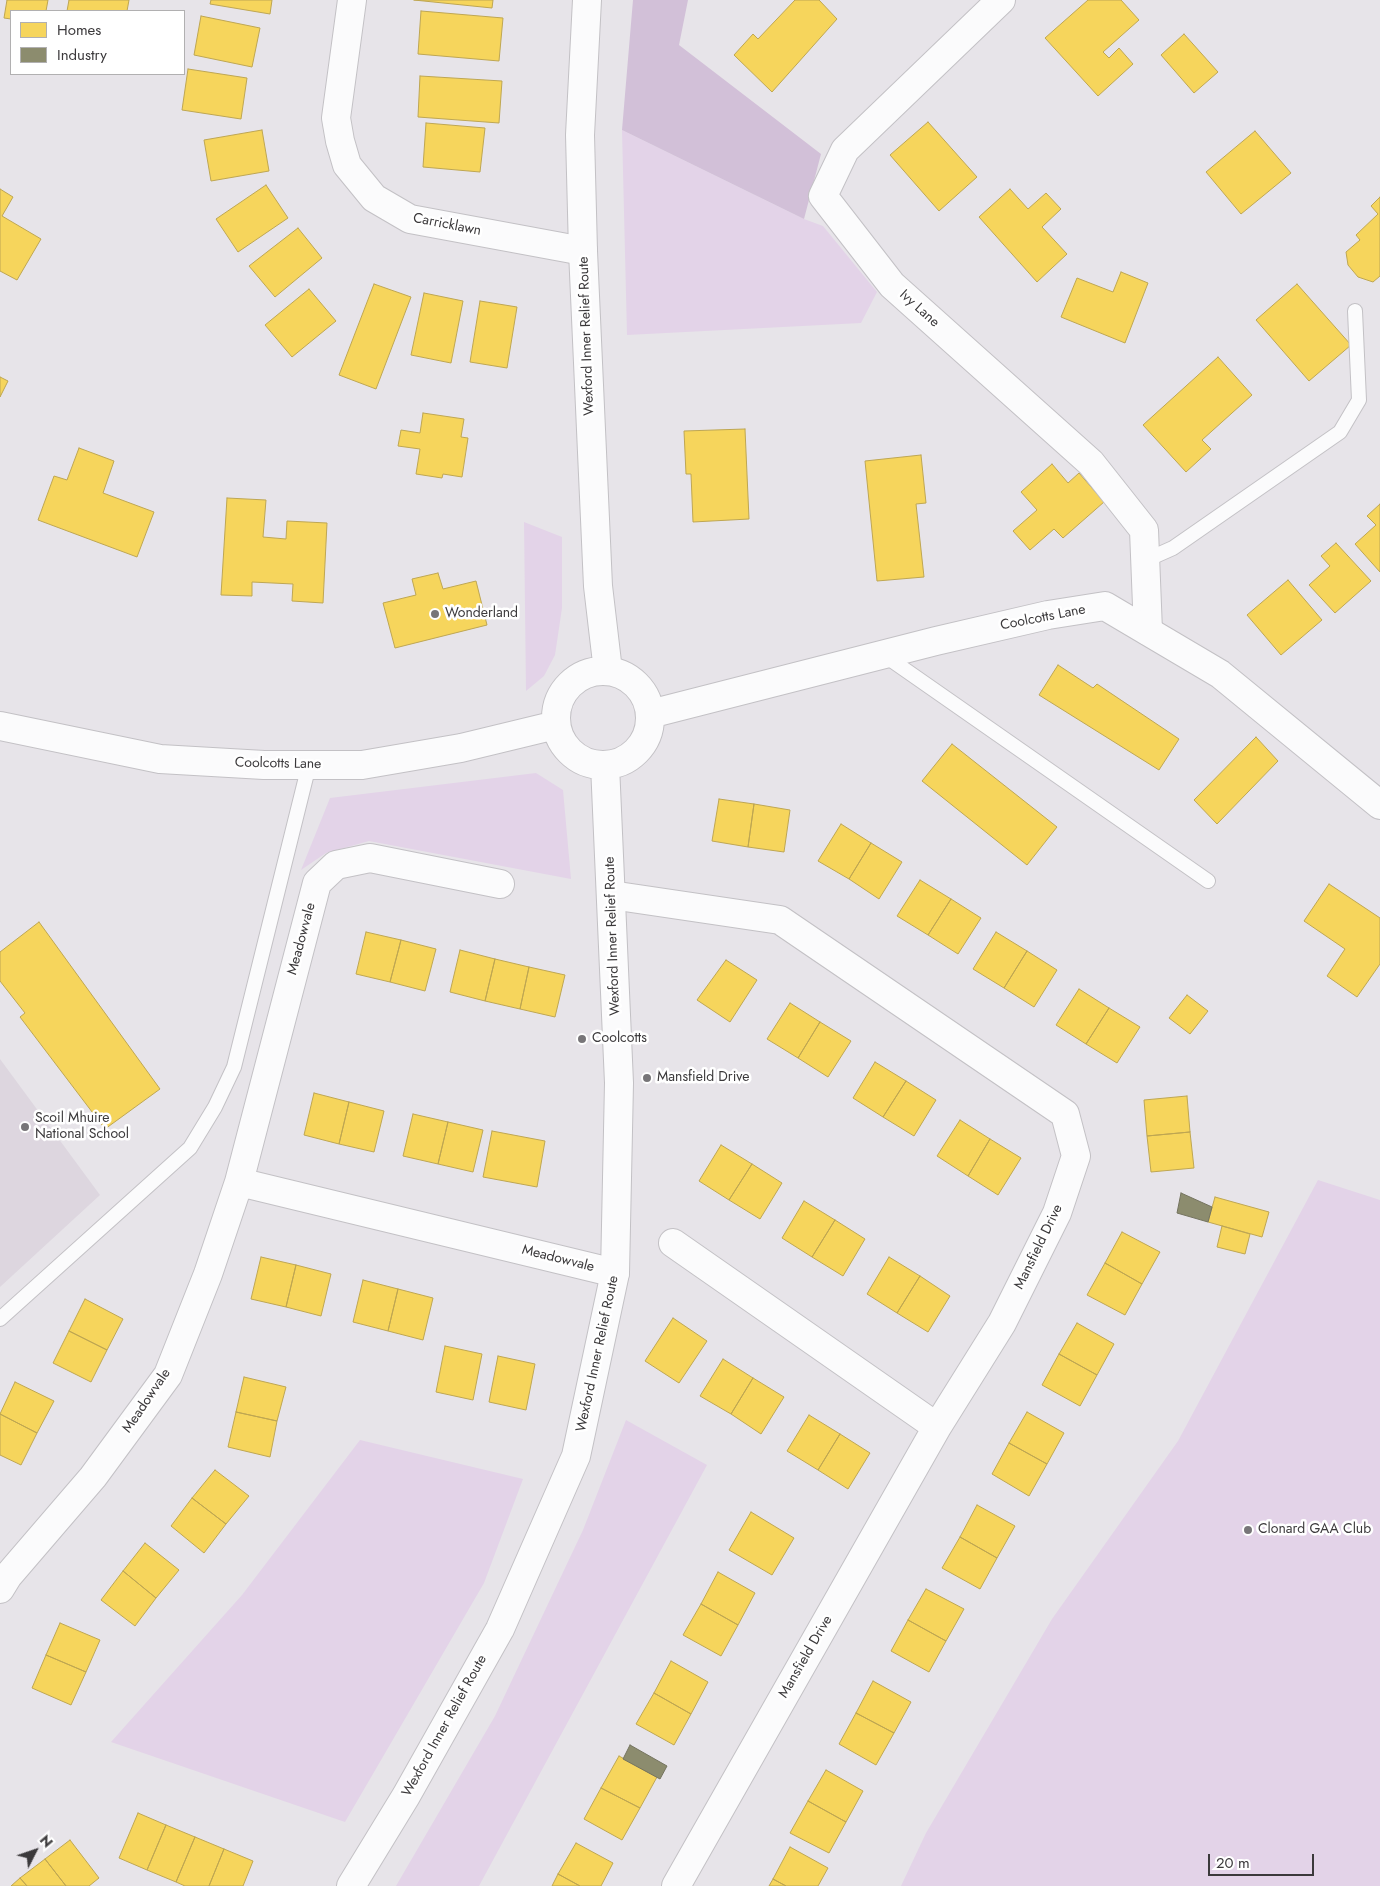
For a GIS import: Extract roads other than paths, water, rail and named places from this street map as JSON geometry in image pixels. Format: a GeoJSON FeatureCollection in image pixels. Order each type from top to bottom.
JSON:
{"type":"FeatureCollection","features":[{"type":"Feature","properties":{"kind":"street","name":"Carricklawn"},"geometry":{"type":"LineString","coordinates":[[352,0],[336,118],[347,165],[374,198],[410,219],[583,251]]}},
{"type":"Feature","properties":{"kind":"street","name":"Wexford Inner Relief Route"},"geometry":{"type":"LineString","coordinates":[[587,0],[580,135],[583,251],[598,586],[608,670]]}},
{"type":"Feature","properties":{"kind":"street","name":"Ivy Lane"},"geometry":{"type":"LineString","coordinates":[[1001,0],[845,150],[823,196],[892,284],[1091,463],[1144,530],[1148,631]]}},
{"type":"Feature","properties":{"kind":"street","name":"Coolcotts Lane"},"geometry":{"type":"LineString","coordinates":[[650,714],[1048,614],[1105,606],[1220,674],[1380,806]]}},
{"type":"Feature","properties":{"kind":"street"},"geometry":{"type":"LineString","coordinates":[[608,670],[624,675],[637,685],[646,699],[650,714],[648,730],[642,743],[632,754],[619,762],[605,765],[591,764],[573,754],[560,738],[556,725],[558,704],[569,685],[580,676],[594,671],[608,670]]}},
{"type":"Feature","properties":{"kind":"street","name":"Coolcotts Lane"},"geometry":{"type":"LineString","coordinates":[[0,726],[160,759],[309,765],[362,765],[461,748],[556,725]]}},
{"type":"Feature","properties":{"kind":"street","name":"Wexford Inner Relief Route"},"geometry":{"type":"LineString","coordinates":[[351,1886],[406,1796],[500,1629],[576,1456],[615,1272],[619,1083],[605,765]]}},
{"type":"Feature","properties":{"kind":"street","name":"Meadowvale"},"geometry":{"type":"LineString","coordinates":[[0,1588],[8,1576],[93,1477],[168,1375],[208,1274],[239,1182],[317,883],[336,864],[370,858],[500,884]]}},
{"type":"Feature","properties":{"kind":"street","name":"Mansfield Drive"},"geometry":{"type":"LineString","coordinates":[[612,896],[780,920],[1065,1114],[1076,1156],[1057,1214],[1002,1323],[936,1427],[676,1886]]}},
{"type":"Feature","properties":{"kind":"street","name":"Meadowvale"},"geometry":{"type":"LineString","coordinates":[[239,1182],[615,1272]]}},
{"type":"Feature","properties":{"kind":"street"},"geometry":{"type":"LineString","coordinates":[[673,1243],[936,1427]]}},
{"type":"Feature","properties":{"kind":"lane"},"geometry":{"type":"LineString","coordinates":[[1146,560],[1173,548],[1340,432],[1359,400],[1355,311]]}},
{"type":"Feature","properties":{"kind":"lane"},"geometry":{"type":"LineString","coordinates":[[883,654],[1208,881]]}},
{"type":"Feature","properties":{"kind":"lane"},"geometry":{"type":"LineString","coordinates":[[0,1319],[190,1148],[215,1107],[234,1067],[309,765]]}},
{"type":"Feature","properties":{"kind":"place","name":"Wonderland"},"geometry":{"type":"Point","coordinates":[435,614]}},
{"type":"Feature","properties":{"kind":"place","name":"Coolcotts"},"geometry":{"type":"Point","coordinates":[582,1039]}},
{"type":"Feature","properties":{"kind":"place","name":"Mansfield Drive"},"geometry":{"type":"Point","coordinates":[647,1078]}},
{"type":"Feature","properties":{"kind":"place","name":"Scoil Mhuire National School"},"geometry":{"type":"Point","coordinates":[25,1127]}},
{"type":"Feature","properties":{"kind":"place","name":"Clonard GAA Club"},"geometry":{"type":"Point","coordinates":[1248,1530]}}]}
